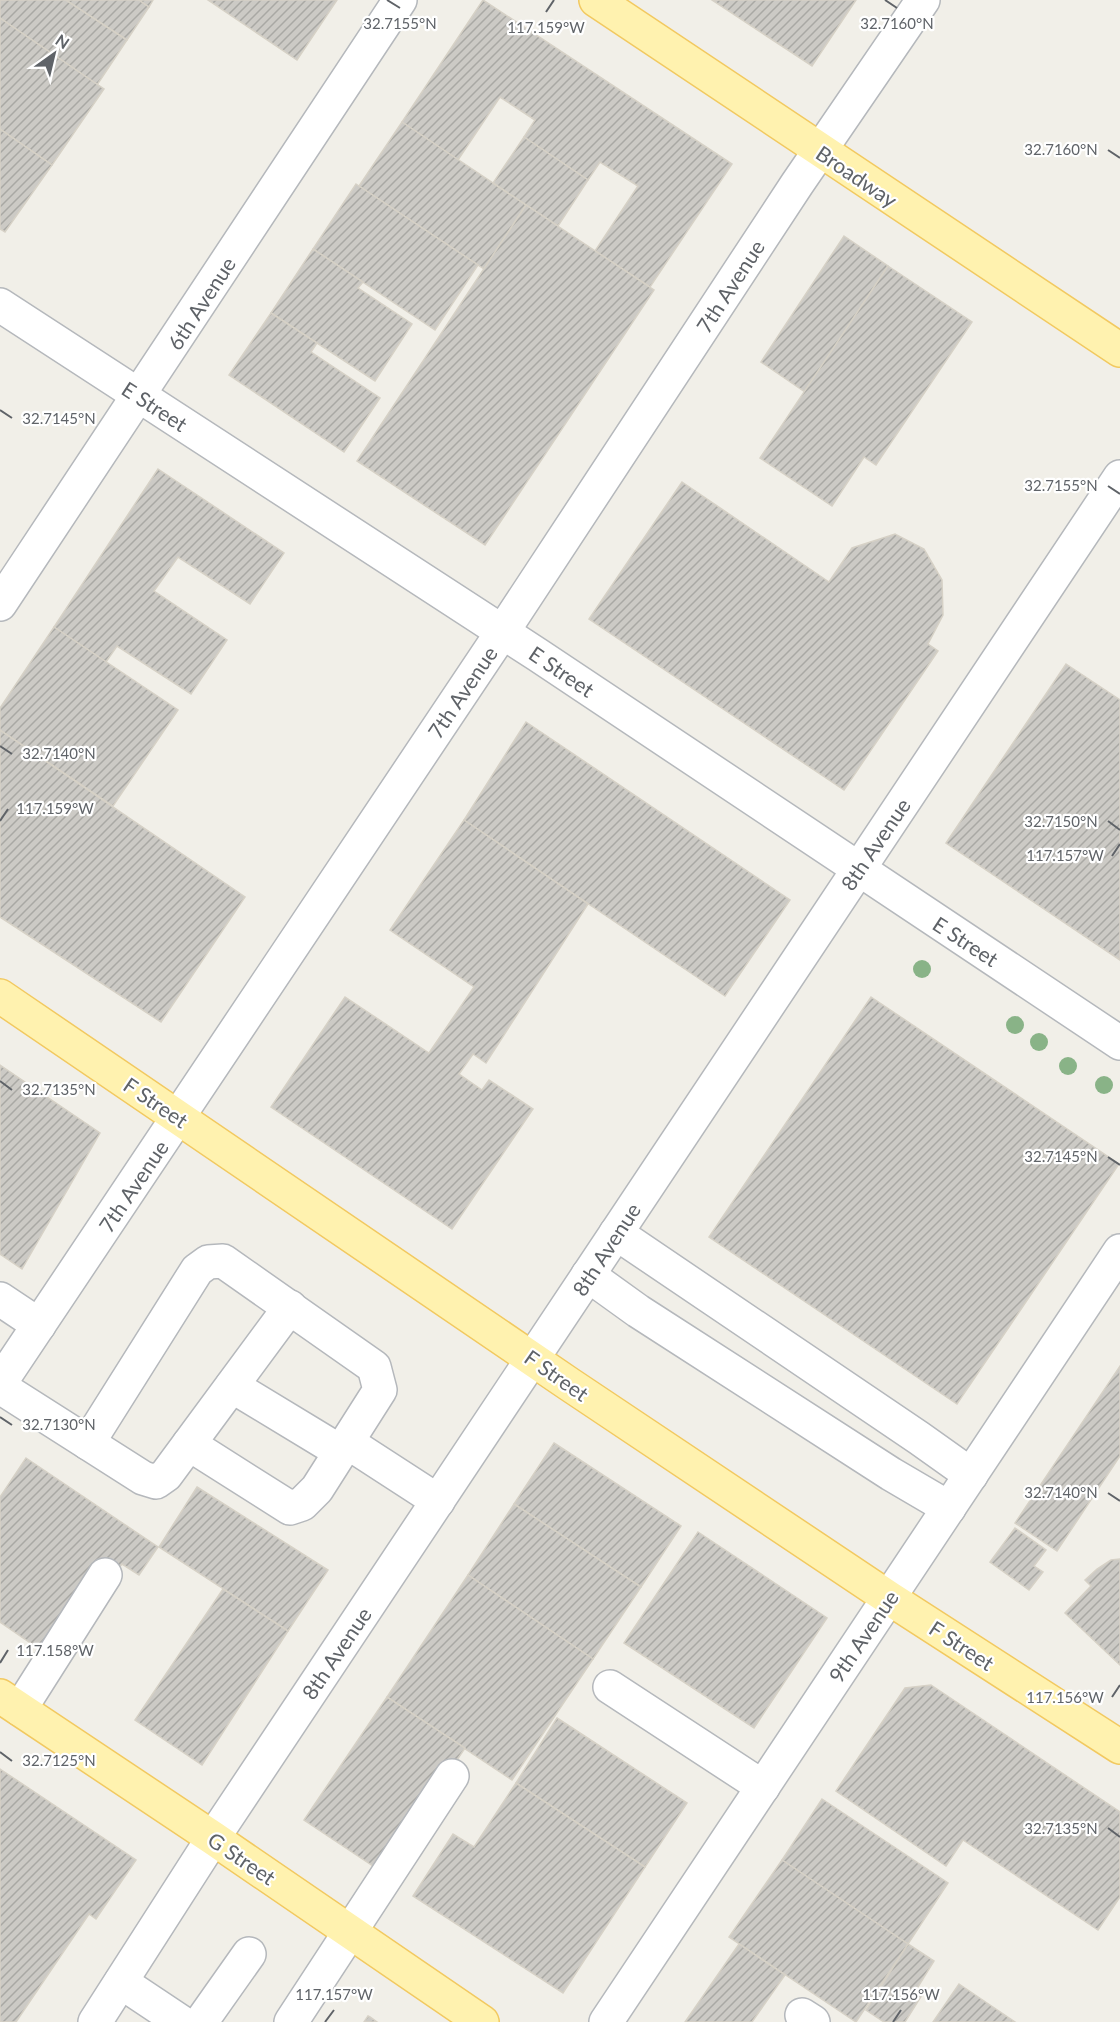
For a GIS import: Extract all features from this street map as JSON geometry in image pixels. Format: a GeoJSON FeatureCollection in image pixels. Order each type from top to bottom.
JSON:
{"type":"FeatureCollection","features":[{"type":"Feature","properties":{"kind":"main road","name":"Broadway"},"geometry":{"type":"LineString","coordinates":[[596,0],[1120,350]]}},
{"type":"Feature","properties":{"kind":"main road","name":"F Street"},"geometry":{"type":"LineString","coordinates":[[0,996],[569,1384],[889,1598],[1120,1747]]}},
{"type":"Feature","properties":{"kind":"main road","name":"G Street"},"geometry":{"type":"LineString","coordinates":[[10,1703],[213,1838],[482,2022]]}},
{"type":"Feature","properties":{"kind":"street","name":"6th Avenue"},"geometry":{"type":"LineString","coordinates":[[0,604],[400,0]]}},
{"type":"Feature","properties":{"kind":"street","name":"7th Avenue"},"geometry":{"type":"LineString","coordinates":[[0,1383],[503,632],[820,151],[923,0]]}},
{"type":"Feature","properties":{"kind":"street","name":"E Street"},"geometry":{"type":"LineString","coordinates":[[0,305],[503,632],[1120,1042]]}},
{"type":"Feature","properties":{"kind":"street","name":"8th Avenue"},"geometry":{"type":"LineString","coordinates":[[95,2022],[213,1838],[857,869],[1035,608],[1120,477]]}},
{"type":"Feature","properties":{"kind":"street"},"geometry":{"type":"LineString","coordinates":[[616,1233],[919,1438],[971,1476]]}},
{"type":"Feature","properties":{"kind":"street","name":"9th Avenue"},"geometry":{"type":"LineString","coordinates":[[606,2022],[1120,1251]]}},
{"type":"Feature","properties":{"kind":"street"},"geometry":{"type":"LineString","coordinates":[[88,1443],[197,1270],[208,1262],[223,1260],[374,1367],[380,1390],[317,1490],[302,1504],[290,1508],[189,1444]]}},
{"type":"Feature","properties":{"kind":"street"},"geometry":{"type":"LineString","coordinates":[[588,1275],[638,1311],[949,1508]]}},
{"type":"Feature","properties":{"kind":"street"},"geometry":{"type":"LineString","coordinates":[[0,1299],[39,1325]]}},
{"type":"Feature","properties":{"kind":"street"},"geometry":{"type":"LineString","coordinates":[[0,1387],[143,1478],[156,1482],[166,1475],[290,1307]]}},
{"type":"Feature","properties":{"kind":"street"},"geometry":{"type":"LineString","coordinates":[[232,1386],[438,1501]]}},
{"type":"Feature","properties":{"kind":"street"},"geometry":{"type":"LineString","coordinates":[[10,1703],[105,1575]]}},
{"type":"Feature","properties":{"kind":"street"},"geometry":{"type":"LineString","coordinates":[[610,1687],[763,1787]]}},
{"type":"Feature","properties":{"kind":"street"},"geometry":{"type":"LineString","coordinates":[[291,2022],[452,1776]]}},
{"type":"Feature","properties":{"kind":"street"},"geometry":{"type":"LineString","coordinates":[[201,2022],[249,1954]]}},
{"type":"Feature","properties":{"kind":"street"},"geometry":{"type":"LineString","coordinates":[[121,1982],[181,2022]]}},
{"type":"Feature","properties":{"kind":"building"},"geometry":{"type":"Polygon","coordinates":[[[0,0],[66,0],[127,40],[97,85],[0,18],[0,0]]]}},
{"type":"Feature","properties":{"kind":"building"},"geometry":{"type":"Polygon","coordinates":[[[66,0],[139,0],[149,7],[127,40],[66,0]]]}},
{"type":"Feature","properties":{"kind":"building"},"geometry":{"type":"Polygon","coordinates":[[[139,0],[153,0],[149,7],[139,0]]]}},
{"type":"Feature","properties":{"kind":"building"},"geometry":{"type":"Polygon","coordinates":[[[208,0],[337,0],[297,60],[208,0]]]}},
{"type":"Feature","properties":{"kind":"building"},"geometry":{"type":"Polygon","coordinates":[[[483,0],[732,164],[650,287],[595,251],[638,186],[600,162],[588,180],[524,137],[535,120],[500,97],[458,160],[402,122],[483,0]]]}},
{"type":"Feature","properties":{"kind":"building"},"geometry":{"type":"Polygon","coordinates":[[[712,0],[856,0],[812,66],[712,0]]]}},
{"type":"Feature","properties":{"kind":"building"},"geometry":{"type":"Polygon","coordinates":[[[0,18],[104,89],[52,165],[0,129],[0,18]]]}},
{"type":"Feature","properties":{"kind":"building"},"geometry":{"type":"Polygon","coordinates":[[[402,122],[526,205],[484,269],[359,186],[402,122]]]}},
{"type":"Feature","properties":{"kind":"building"},"geometry":{"type":"Polygon","coordinates":[[[0,129],[52,165],[5,232],[0,229],[0,129]]]}},
{"type":"Feature","properties":{"kind":"building"},"geometry":{"type":"Polygon","coordinates":[[[524,137],[588,180],[558,226],[493,183],[524,137]]]}},
{"type":"Feature","properties":{"kind":"building"},"geometry":{"type":"Polygon","coordinates":[[[356,184],[478,265],[435,330],[313,249],[356,184]]]}},
{"type":"Feature","properties":{"kind":"building"},"geometry":{"type":"Polygon","coordinates":[[[526,205],[654,290],[485,545],[357,461],[526,205]]]}},
{"type":"Feature","properties":{"kind":"building"},"geometry":{"type":"Polygon","coordinates":[[[844,236],[888,266],[805,392],[761,362],[844,236]]]}},
{"type":"Feature","properties":{"kind":"building"},"geometry":{"type":"Polygon","coordinates":[[[313,249],[363,282],[358,288],[412,324],[375,381],[271,313],[313,249]]]}},
{"type":"Feature","properties":{"kind":"building"},"geometry":{"type":"Polygon","coordinates":[[[888,266],[972,322],[876,465],[864,457],[832,506],[760,458],[888,266]]]}},
{"type":"Feature","properties":{"kind":"building"},"geometry":{"type":"Polygon","coordinates":[[[271,313],[317,343],[311,352],[380,398],[344,452],[229,375],[271,313]]]}},
{"type":"Feature","properties":{"kind":"building"},"geometry":{"type":"Polygon","coordinates":[[[158,469],[284,553],[250,604],[178,557],[154,591],[227,640],[191,694],[117,646],[106,662],[54,627],[158,469]]]}},
{"type":"Feature","properties":{"kind":"building"},"geometry":{"type":"Polygon","coordinates":[[[682,482],[829,582],[852,548],[895,534],[924,549],[942,580],[943,615],[928,644],[938,651],[844,790],[589,619],[682,482]]]}},
{"type":"Feature","properties":{"kind":"building"},"geometry":{"type":"Polygon","coordinates":[[[54,627],[178,710],[113,806],[0,730],[0,708],[54,627]]]}},
{"type":"Feature","properties":{"kind":"building"},"geometry":{"type":"Polygon","coordinates":[[[1066,664],[1120,700],[1120,960],[946,843],[1066,664]]]}},
{"type":"Feature","properties":{"kind":"building"},"geometry":{"type":"Polygon","coordinates":[[[526,722],[790,900],[725,996],[464,820],[526,722]]]}},
{"type":"Feature","properties":{"kind":"building"},"geometry":{"type":"Polygon","coordinates":[[[0,730],[245,897],[161,1022],[0,917],[0,730]]]}},
{"type":"Feature","properties":{"kind":"building"},"geometry":{"type":"Polygon","coordinates":[[[464,820],[588,904],[486,1063],[473,1054],[459,1074],[482,1090],[489,1080],[533,1109],[452,1229],[271,1107],[345,997],[429,1053],[474,987],[390,930],[464,820]]]}},
{"type":"Feature","properties":{"kind":"building"},"geometry":{"type":"Polygon","coordinates":[[[871,997],[1119,1164],[957,1404],[709,1237],[871,997]]]}},
{"type":"Feature","properties":{"kind":"building"},"geometry":{"type":"Polygon","coordinates":[[[0,1065],[100,1133],[22,1269],[0,1254],[0,1065]]]}},
{"type":"Feature","properties":{"kind":"building"},"geometry":{"type":"Polygon","coordinates":[[[1120,1366],[1120,1456],[1057,1551],[1015,1523],[1120,1366]]]}},
{"type":"Feature","properties":{"kind":"building"},"geometry":{"type":"Polygon","coordinates":[[[554,1443],[681,1526],[641,1587],[514,1504],[554,1443]]]}},
{"type":"Feature","properties":{"kind":"building"},"geometry":{"type":"Polygon","coordinates":[[[26,1458],[158,1547],[139,1575],[122,1564],[48,1655],[0,1622],[0,1497],[26,1458]]]}},
{"type":"Feature","properties":{"kind":"building"},"geometry":{"type":"Polygon","coordinates":[[[197,1487],[328,1570],[288,1631],[159,1547],[197,1487]]]}},
{"type":"Feature","properties":{"kind":"building"},"geometry":{"type":"Polygon","coordinates":[[[514,1504],[641,1587],[593,1659],[468,1575],[514,1504]]]}},
{"type":"Feature","properties":{"kind":"building"},"geometry":{"type":"Polygon","coordinates":[[[1015,1528],[1046,1550],[1034,1566],[1043,1572],[1029,1590],[990,1562],[1015,1528]]]}},
{"type":"Feature","properties":{"kind":"building"},"geometry":{"type":"Polygon","coordinates":[[[698,1532],[827,1618],[754,1728],[624,1643],[698,1532]]]}},
{"type":"Feature","properties":{"kind":"building"},"geometry":{"type":"Polygon","coordinates":[[[1120,1559],[1120,1665],[1065,1613],[1091,1586],[1085,1580],[1111,1560],[1120,1559]]]}},
{"type":"Feature","properties":{"kind":"building"},"geometry":{"type":"Polygon","coordinates":[[[468,1575],[593,1659],[512,1780],[387,1697],[468,1575]]]}},
{"type":"Feature","properties":{"kind":"building"},"geometry":{"type":"Polygon","coordinates":[[[223,1589],[288,1631],[202,1765],[135,1720],[223,1589]]]}},
{"type":"Feature","properties":{"kind":"building"},"geometry":{"type":"Polygon","coordinates":[[[931,1685],[1120,1812],[1120,1897],[1098,1930],[963,1840],[946,1866],[836,1791],[905,1688],[931,1685]]]}},
{"type":"Feature","properties":{"kind":"building"},"geometry":{"type":"Polygon","coordinates":[[[387,1697],[465,1748],[382,1872],[304,1820],[387,1697]]]}},
{"type":"Feature","properties":{"kind":"building"},"geometry":{"type":"Polygon","coordinates":[[[557,1718],[687,1803],[645,1867],[516,1783],[557,1718]]]}},
{"type":"Feature","properties":{"kind":"building"},"geometry":{"type":"Polygon","coordinates":[[[0,1769],[136,1860],[96,1919],[89,1914],[16,2022],[0,2022],[0,1769]]]}},
{"type":"Feature","properties":{"kind":"building"},"geometry":{"type":"Polygon","coordinates":[[[516,1783],[645,1867],[563,1993],[413,1896],[453,1834],[474,1847],[516,1783]]]}},
{"type":"Feature","properties":{"kind":"building"},"geometry":{"type":"Polygon","coordinates":[[[822,1799],[948,1883],[908,1944],[782,1860],[822,1799]]]}},
{"type":"Feature","properties":{"kind":"building"},"geometry":{"type":"Polygon","coordinates":[[[782,1860],[908,1944],[856,2022],[729,1937],[782,1860]]]}},
{"type":"Feature","properties":{"kind":"building"},"geometry":{"type":"Polygon","coordinates":[[[739,1944],[785,1975],[752,2022],[685,2022],[739,1944]]]}},
{"type":"Feature","properties":{"kind":"building"},"geometry":{"type":"Polygon","coordinates":[[[908,1944],[934,1961],[916,1990],[922,1995],[905,2022],[884,2022],[866,2010],[908,1944]]]}},
{"type":"Feature","properties":{"kind":"building"},"geometry":{"type":"Polygon","coordinates":[[[959,1984],[1015,2022],[933,2022],[959,1984]]]}},
{"type":"Feature","properties":{"kind":"building"},"geometry":{"type":"Polygon","coordinates":[[[368,2016],[370,2017],[377,2022],[364,2022],[368,2016]]]}}]}
